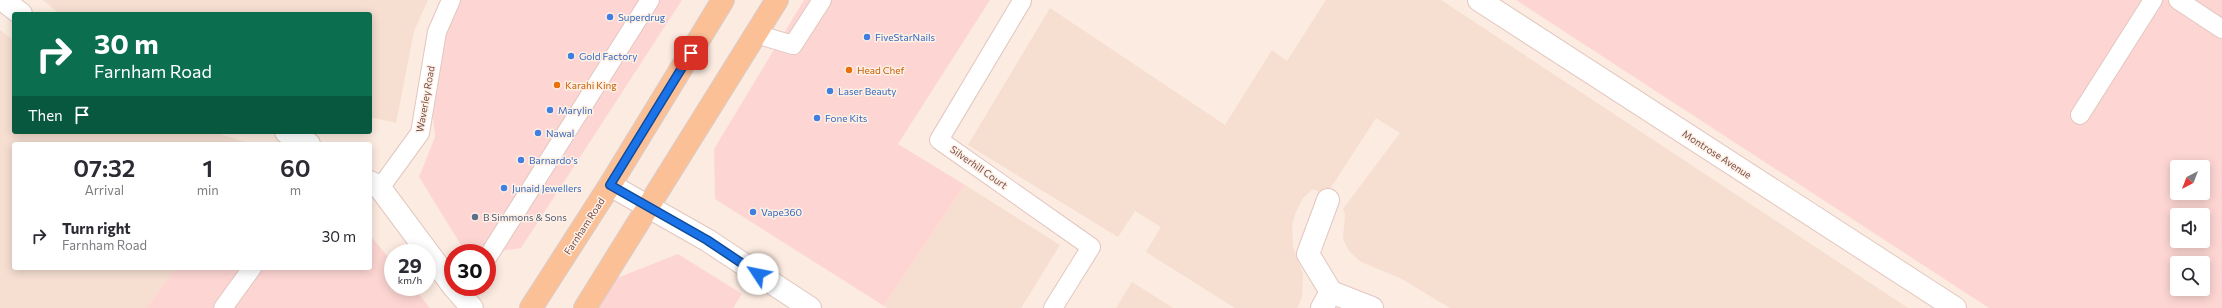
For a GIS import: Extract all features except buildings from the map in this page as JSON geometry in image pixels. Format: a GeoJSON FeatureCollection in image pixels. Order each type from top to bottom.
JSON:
{"type":"FeatureCollection","features":[{"type":"Feature","properties":{"kind":"main road","name":"Farnham Road"},"geometry":{"type":"LineString","coordinates":[[531,308],[610,185],[723,0]]}},
{"type":"Feature","properties":{"kind":"main road"},"geometry":{"type":"LineString","coordinates":[[584,308],[777,0]]}},
{"type":"Feature","properties":{"kind":"street"},"geometry":{"type":"LineString","coordinates":[[3,0],[18,12]]}},
{"type":"Feature","properties":{"kind":"street","name":"Montrose Avenue"},"geometry":{"type":"LineString","coordinates":[[1479,0],[1955,308]]}},
{"type":"Feature","properties":{"kind":"street"},"geometry":{"type":"LineString","coordinates":[[290,134],[305,142]]}},
{"type":"Feature","properties":{"kind":"street"},"geometry":{"type":"LineString","coordinates":[[375,185],[444,274]]}},
{"type":"Feature","properties":{"kind":"street"},"geometry":{"type":"LineString","coordinates":[[610,185],[646,207],[707,240],[810,308]]}},
{"type":"Feature","properties":{"kind":"street"},"geometry":{"type":"LineString","coordinates":[[1328,200],[1308,254],[1327,300],[1372,308]]}},
{"type":"Feature","properties":{"kind":"lane","name":"Waverley Road"},"geometry":{"type":"LineString","coordinates":[[375,185],[420,134],[437,32],[451,0]]}},
{"type":"Feature","properties":{"kind":"lane"},"geometry":{"type":"LineString","coordinates":[[496,244],[650,0]]}},
{"type":"Feature","properties":{"kind":"lane"},"geometry":{"type":"LineString","coordinates":[[756,34],[793,45],[822,0]]}},
{"type":"Feature","properties":{"kind":"lane"},"geometry":{"type":"LineString","coordinates":[[2080,115],[2153,0]]}},
{"type":"Feature","properties":{"kind":"lane"},"geometry":{"type":"LineString","coordinates":[[2178,0],[2222,29]]}},
{"type":"Feature","properties":{"kind":"lane","name":"Silverhill Court"},"geometry":{"type":"LineString","coordinates":[[1022,1],[940,140],[1091,247],[1053,308]]}},
{"type":"Feature","properties":{"kind":"lane"},"geometry":{"type":"LineString","coordinates":[[223,308],[251,270]]}},
{"type":"Feature","properties":{"kind":"shaded area"},"geometry":{"type":"Polygon","coordinates":[[[43,0],[428,0],[414,31],[396,123],[372,117],[372,12],[58,12],[43,0]]]}},
{"type":"Feature","properties":{"kind":"shaded area"},"geometry":{"type":"Polygon","coordinates":[[[460,0],[682,0],[521,248],[496,252],[496,244],[460,244],[419,177],[435,137],[430,85],[447,28],[460,0]]]}},
{"type":"Feature","properties":{"kind":"shaded area"},"geometry":{"type":"Polygon","coordinates":[[[804,0],[990,0],[898,144],[965,185],[884,306],[715,199],[714,149],[804,0]]]}},
{"type":"Feature","properties":{"kind":"shaded area"},"geometry":{"type":"Polygon","coordinates":[[[1326,0],[1441,0],[1908,308],[1450,308],[1400,278],[1361,262],[1349,251],[1343,239],[1345,214],[1343,209],[1400,133],[1376,118],[1326,195],[1313,189],[1303,198],[1296,212],[1292,224],[1293,247],[1303,274],[1302,297],[1297,308],[1235,308],[1146,252],[1161,227],[1135,211],[1118,237],[968,145],[1050,8],[1225,125],[1272,50],[1287,61],[1326,0]]]}},
{"type":"Feature","properties":{"kind":"shaded area"},"geometry":{"type":"Polygon","coordinates":[[[1516,0],[2222,0],[2222,308],[1989,308],[1516,0]]]}},
{"type":"Feature","properties":{"kind":"shaded area"},"geometry":{"type":"Polygon","coordinates":[[[0,30],[12,39],[12,134],[220,134],[245,142],[12,142],[12,270],[174,270],[146,308],[0,308],[0,30]]]}},
{"type":"Feature","properties":{"kind":"shaded area"},"geometry":{"type":"Polygon","coordinates":[[[965,185],[1060,245],[1021,308],[887,308],[884,306],[965,185]]]}},
{"type":"Feature","properties":{"kind":"shaded area"},"geometry":{"type":"Polygon","coordinates":[[[372,237],[384,252],[384,296],[420,296],[430,308],[146,308],[174,270],[372,270],[372,237]]]}},
{"type":"Feature","properties":{"kind":"shaded area"},"geometry":{"type":"Polygon","coordinates":[[[678,254],[742,294],[733,308],[599,308],[617,278],[678,254]]]}},
{"type":"Feature","properties":{"kind":"shaded area"},"geometry":{"type":"Polygon","coordinates":[[[1132,282],[1173,308],[1116,308],[1132,282]]]}},
{"type":"Feature","properties":{"kind":"place","name":"Superdrug"},"geometry":{"type":"Point","coordinates":[610,17]}},
{"type":"Feature","properties":{"kind":"place","name":"FiveStarNails"},"geometry":{"type":"Point","coordinates":[867,37]}},
{"type":"Feature","properties":{"kind":"place","name":"Gold Factory"},"geometry":{"type":"Point","coordinates":[571,56]}},
{"type":"Feature","properties":{"kind":"place","name":"Head Chef"},"geometry":{"type":"Point","coordinates":[849,70]}},
{"type":"Feature","properties":{"kind":"place","name":"Karahi King"},"geometry":{"type":"Point","coordinates":[557,85]}},
{"type":"Feature","properties":{"kind":"place","name":"Laser Beauty"},"geometry":{"type":"Point","coordinates":[830,91]}},
{"type":"Feature","properties":{"kind":"place","name":"Marylin"},"geometry":{"type":"Point","coordinates":[550,110]}},
{"type":"Feature","properties":{"kind":"place","name":"Fone Kits"},"geometry":{"type":"Point","coordinates":[817,118]}},
{"type":"Feature","properties":{"kind":"place","name":"Nawal"},"geometry":{"type":"Point","coordinates":[538,133]}},
{"type":"Feature","properties":{"kind":"place","name":"Barnardo's"},"geometry":{"type":"Point","coordinates":[521,160]}},
{"type":"Feature","properties":{"kind":"place","name":"Junaid Jewellers"},"geometry":{"type":"Point","coordinates":[504,188]}},
{"type":"Feature","properties":{"kind":"place","name":"Vape360"},"geometry":{"type":"Point","coordinates":[753,212]}},
{"type":"Feature","properties":{"kind":"place","name":"B Simmons & Sons"},"geometry":{"type":"Point","coordinates":[475,217]}},
{"type":"Feature","properties":{"kind":"route"},"geometry":{"type":"LineString","coordinates":[[691,53],[610,185],[646,207],[707,240],[758,274]]}}]}
